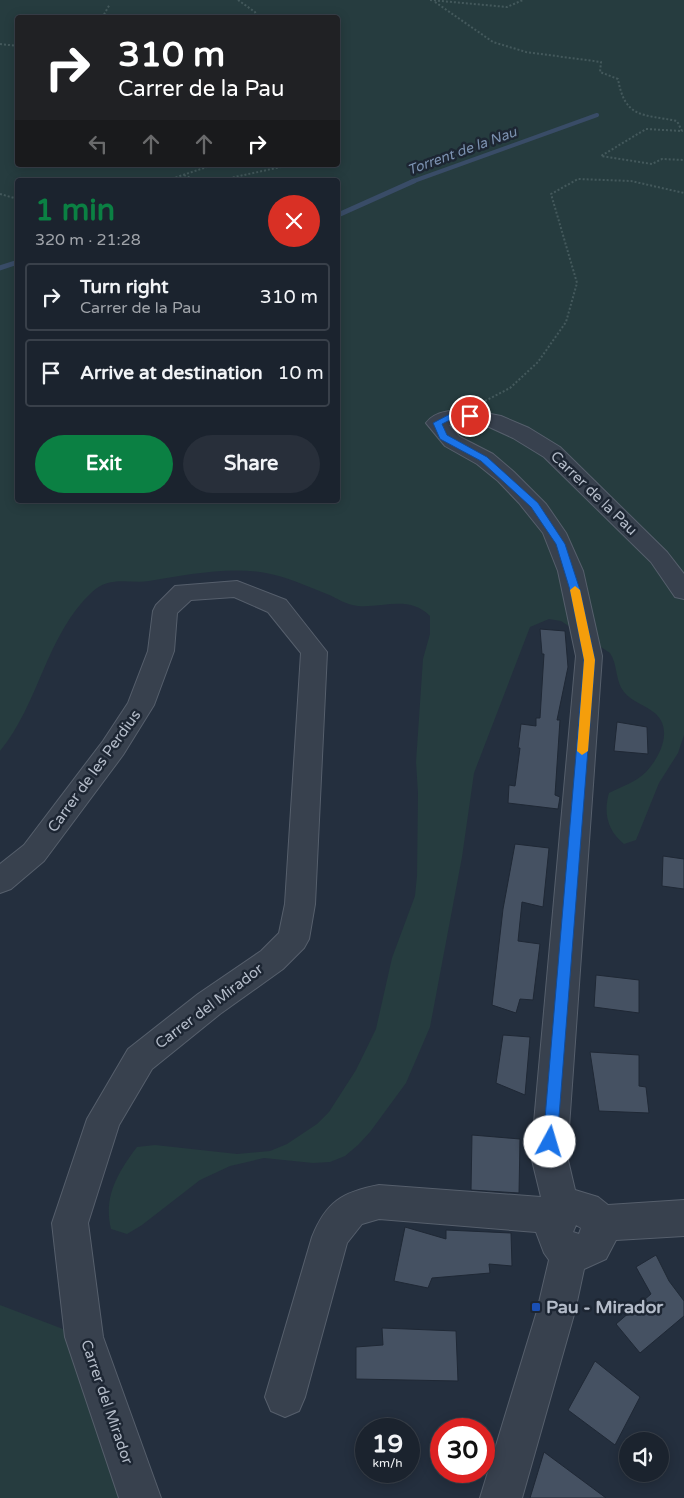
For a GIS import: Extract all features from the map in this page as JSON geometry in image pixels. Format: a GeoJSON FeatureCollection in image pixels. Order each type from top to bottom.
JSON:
{"type":"FeatureCollection","features":[{"type":"Feature","properties":{"kind":"street","name":"Carrer de la Pau"},"geometry":{"type":"LineString","coordinates":[[563,1226],[549,1156],[590,660],[575,590],[560,544],[534,505],[484,459],[444,437],[437,423],[450,416],[470,416],[486,420],[521,433],[552,452],[660,557],[684,591]]}},
{"type":"Feature","properties":{"kind":"street","name":"Carrer del Mirador"},"geometry":{"type":"LineString","coordinates":[[140,1498],[84,1337],[70,1223],[104,1118],[140,1058],[210,1004],[272,960],[293,940],[300,904],[314,652],[277,606],[237,589],[184,592]]}},
{"type":"Feature","properties":{"kind":"street","name":"Carrer de les Perdius"},"geometry":{"type":"LineString","coordinates":[[0,880],[34,853],[113,748],[141,706],[161,651],[165,611],[184,592]]}},
{"type":"Feature","properties":{"kind":"street"},"geometry":{"type":"LineString","coordinates":[[285,1397],[330,1237],[341,1217],[356,1206],[379,1202],[563,1226]]}},
{"type":"Feature","properties":{"kind":"street"},"geometry":{"type":"LineString","coordinates":[[501,1498],[556,1311],[563,1226],[569,1208],[584,1209],[591,1213],[598,1223],[684,1218]]}},
{"type":"Feature","properties":{"kind":"path"},"geometry":{"type":"LineString","coordinates":[[238,0],[255,12],[256,15]]}},
{"type":"Feature","properties":{"kind":"path"},"geometry":{"type":"LineString","coordinates":[[430,0],[493,42],[526,52],[601,62],[600,72],[618,80],[622,97],[633,112],[677,120],[682,131],[646,129],[600,156],[652,164],[662,159],[684,160]]}},
{"type":"Feature","properties":{"kind":"path"},"geometry":{"type":"LineString","coordinates":[[435,2],[507,8],[523,0]]}},
{"type":"Feature","properties":{"kind":"path"},"geometry":{"type":"LineString","coordinates":[[104,15],[110,4]]}},
{"type":"Feature","properties":{"kind":"path"},"geometry":{"type":"LineString","coordinates":[[0,44],[15,46]]}},
{"type":"Feature","properties":{"kind":"path"},"geometry":{"type":"LineString","coordinates":[[174,178],[207,167]]}},
{"type":"Feature","properties":{"kind":"path"},"geometry":{"type":"LineString","coordinates":[[230,178],[281,167]]}},
{"type":"Feature","properties":{"kind":"path"},"geometry":{"type":"LineString","coordinates":[[183,175],[190,178]]}},
{"type":"Feature","properties":{"kind":"path"},"geometry":{"type":"LineString","coordinates":[[486,420],[480,403],[510,388],[538,362],[566,322],[577,283],[551,194],[578,179],[631,181],[684,193]]}},
{"type":"Feature","properties":{"kind":"path"},"geometry":{"type":"LineString","coordinates":[[0,194],[15,198]]}},
{"type":"Feature","properties":{"kind":"green space"},"geometry":{"type":"Polygon","coordinates":[[[0,0],[684,0],[684,735],[678,753],[659,783],[636,840],[624,844],[614,834],[608,821],[607,801],[609,793],[638,779],[651,766],[663,744],[664,728],[661,721],[656,714],[631,698],[621,688],[610,653],[561,621],[549,619],[530,627],[474,773],[462,857],[430,1027],[406,1083],[370,1132],[345,1156],[330,1162],[313,1163],[264,1158],[230,1166],[200,1180],[142,1225],[127,1234],[111,1229],[109,1206],[114,1185],[118,1175],[137,1147],[155,1145],[237,1154],[270,1151],[287,1144],[317,1124],[329,1112],[356,1070],[376,1029],[392,958],[415,896],[418,793],[416,762],[423,659],[430,634],[430,616],[414,606],[405,604],[358,606],[346,603],[289,579],[252,571],[208,572],[142,582],[113,582],[99,587],[92,592],[76,609],[53,649],[13,732],[0,751],[0,0]]]}},
{"type":"Feature","properties":{"kind":"green space"},"geometry":{"type":"Polygon","coordinates":[[[0,1305],[84,1337],[142,1498],[0,1498],[0,1305]]]}},
{"type":"Feature","properties":{"kind":"building"},"geometry":{"type":"Polygon","coordinates":[[[540,629],[565,631],[568,667],[557,720],[560,720],[555,795],[560,797],[558,809],[508,803],[509,785],[515,786],[521,724],[536,726],[536,718],[540,718],[544,654],[542,654],[540,629]]]}},
{"type":"Feature","properties":{"kind":"building"},"geometry":{"type":"Polygon","coordinates":[[[617,722],[647,727],[648,754],[614,751],[617,722]]]}},
{"type":"Feature","properties":{"kind":"building"},"geometry":{"type":"Polygon","coordinates":[[[515,844],[549,848],[543,907],[522,902],[518,941],[540,944],[533,1000],[520,999],[516,1013],[492,1005],[503,909],[515,844]]]}},
{"type":"Feature","properties":{"kind":"building"},"geometry":{"type":"Polygon","coordinates":[[[663,856],[684,859],[684,889],[662,886],[663,856]]]}},
{"type":"Feature","properties":{"kind":"building"},"geometry":{"type":"Polygon","coordinates":[[[596,975],[639,980],[639,1013],[594,1007],[596,975]]]}},
{"type":"Feature","properties":{"kind":"building"},"geometry":{"type":"Polygon","coordinates":[[[503,1035],[530,1037],[525,1095],[496,1083],[503,1035]]]}},
{"type":"Feature","properties":{"kind":"building"},"geometry":{"type":"Polygon","coordinates":[[[590,1052],[639,1055],[639,1086],[646,1087],[649,1113],[599,1111],[590,1052]]]}},
{"type":"Feature","properties":{"kind":"building"},"geometry":{"type":"Polygon","coordinates":[[[472,1135],[520,1139],[519,1193],[471,1190],[472,1135]]]}},
{"type":"Feature","properties":{"kind":"building"},"geometry":{"type":"Polygon","coordinates":[[[405,1227],[446,1239],[446,1230],[511,1233],[512,1266],[489,1264],[490,1273],[432,1278],[428,1288],[394,1281],[405,1227]]]}},
{"type":"Feature","properties":{"kind":"building"},"geometry":{"type":"Polygon","coordinates":[[[656,1255],[669,1281],[684,1301],[684,1316],[640,1353],[616,1324],[651,1294],[636,1267],[656,1255]]]}},
{"type":"Feature","properties":{"kind":"building"},"geometry":{"type":"Polygon","coordinates":[[[382,1328],[456,1331],[458,1381],[356,1379],[356,1347],[383,1345],[382,1328]]]}},
{"type":"Feature","properties":{"kind":"building"},"geometry":{"type":"Polygon","coordinates":[[[595,1361],[640,1397],[622,1432],[619,1432],[619,1437],[615,1445],[568,1410],[595,1361]]]}},
{"type":"Feature","properties":{"kind":"building"},"geometry":{"type":"Polygon","coordinates":[[[544,1452],[606,1498],[530,1498],[544,1452]]]}},
{"type":"Feature","properties":{"kind":"waterway","name":"Torrent de la Nau"},"geometry":{"type":"LineString","coordinates":[[411,182],[597,115]]}},
{"type":"Feature","properties":{"kind":"waterway","name":"Torrent de la Nau"},"geometry":{"type":"LineString","coordinates":[[340,214],[414,181]]}},
{"type":"Feature","properties":{"kind":"waterway","name":"Torrent de la Nau"},"geometry":{"type":"LineString","coordinates":[[0,268],[15,263]]}},
{"type":"Feature","properties":{"kind":"slow traffic"},"geometry":{"type":"LineString","coordinates":[[575,590],[590,660],[582,751]]}},
{"type":"Feature","properties":{"kind":"place","name":"Pau - Mirador"},"geometry":{"type":"Point","coordinates":[536,1307]}},
{"type":"Feature","properties":{"kind":"route"},"geometry":{"type":"LineString","coordinates":[[470,416],[450,416],[437,423],[444,437],[484,459],[534,505],[560,544],[575,590],[590,660],[550,1142]]}}]}
